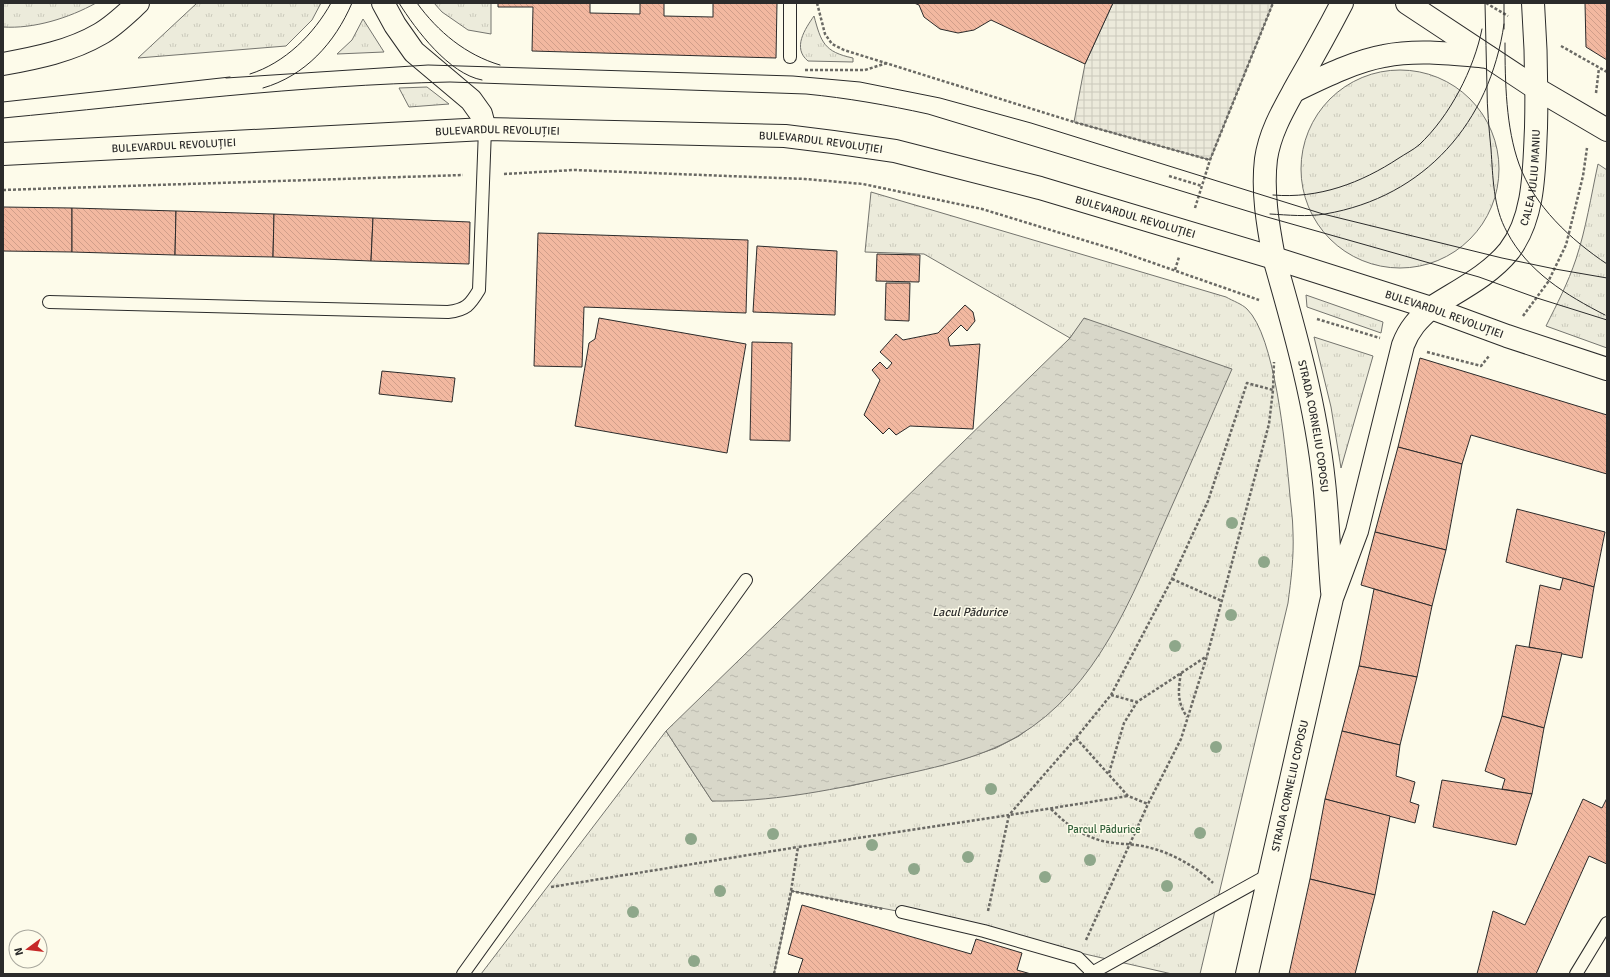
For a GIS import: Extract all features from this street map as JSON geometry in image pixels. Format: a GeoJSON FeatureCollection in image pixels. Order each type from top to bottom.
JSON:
{"type":"FeatureCollection","features":[{"type":"Feature","properties":{"kind":"main road"},"geometry":{"type":"LineString","coordinates":[[3,64],[30,59],[82,42],[100,34],[117,22],[138,3]]}},
{"type":"Feature","properties":{"kind":"main road"},"geometry":{"type":"LineString","coordinates":[[383,3],[395,25],[414,52],[471,100],[481,114],[485,128]]}},
{"type":"Feature","properties":{"kind":"main road"},"geometry":{"type":"LineString","coordinates":[[1274,258],[1267,214],[1265,175],[1266,158],[1271,139],[1281,113],[1342,3]]}},
{"type":"Feature","properties":{"kind":"main road"},"geometry":{"type":"LineString","coordinates":[[1407,3],[1537,89],[1600,125]]}},
{"type":"Feature","properties":{"kind":"main road","name":"CALEA IULIU MANIU"},"geometry":{"type":"LineString","coordinates":[[1430,308],[1489,270],[1502,258],[1517,238],[1523,225],[1532,190],[1537,89],[1534,3]]}},
{"type":"Feature","properties":{"kind":"main road"},"geometry":{"type":"LineString","coordinates":[[1294,92],[1362,61],[1386,55],[1433,53],[1489,57]]}},
{"type":"Feature","properties":{"kind":"main road","name":"BULEVARDUL REVOLUȚIEI"},"geometry":{"type":"LineString","coordinates":[[3,154],[485,128],[785,136],[887,150],[1040,188],[1274,258],[1430,308],[1506,336],[1607,369]]}},
{"type":"Feature","properties":{"kind":"main road","name":"STRADA CORNELIU COPOSU"},"geometry":{"type":"LineString","coordinates":[[1274,258],[1289,310],[1317,432],[1324,482],[1332,598]]}},
{"type":"Feature","properties":{"kind":"main road","name":"STRADA CORNELIU COPOSU"},"geometry":{"type":"LineString","coordinates":[[1247,974],[1332,598],[1357,531],[1407,333],[1417,320],[1430,308]]}},
{"type":"Feature","properties":{"kind":"lane"},"geometry":{"type":"LineString","coordinates":[[790,3],[790,57]]}},
{"type":"Feature","properties":{"kind":"lane"},"geometry":{"type":"LineString","coordinates":[[49,302],[448,312],[460,311],[471,304],[479,290],[485,128]]}},
{"type":"Feature","properties":{"kind":"lane"},"geometry":{"type":"LineString","coordinates":[[463,974],[746,580]]}},
{"type":"Feature","properties":{"kind":"lane"},"geometry":{"type":"LineString","coordinates":[[902,912],[984,931],[1078,958],[1091,973],[1270,874]]}},
{"type":"Feature","properties":{"kind":"lane"},"geometry":{"type":"LineString","coordinates":[[1576,974],[1607,923]]}},
{"type":"Feature","properties":{"kind":"path"},"geometry":{"type":"LineString","coordinates":[[817,3],[825,34],[832,44],[844,50],[1074,122],[1210,160]]}},
{"type":"Feature","properties":{"kind":"path"},"geometry":{"type":"LineString","coordinates":[[1170,176],[1202,186],[1210,160],[1272,3]]}},
{"type":"Feature","properties":{"kind":"path"},"geometry":{"type":"LineString","coordinates":[[790,57],[793,67],[797,70],[865,70],[887,63]]}},
{"type":"Feature","properties":{"kind":"path"},"geometry":{"type":"LineString","coordinates":[[1481,366],[1548,282],[1566,245],[1582,176],[1600,125],[1599,68],[1607,72]]}},
{"type":"Feature","properties":{"kind":"path"},"geometry":{"type":"LineString","coordinates":[[3,190],[483,175],[574,170],[798,179],[864,184],[982,209],[1116,250],[1289,310]]}},
{"type":"Feature","properties":{"kind":"path"},"geometry":{"type":"LineString","coordinates":[[1078,958],[1148,804],[1181,739],[1207,656],[1270,424],[1273,390],[1273,355]]}},
{"type":"Feature","properties":{"kind":"path"},"geometry":{"type":"LineString","coordinates":[[984,931],[1009,815],[1111,695],[1172,579],[1208,501],[1247,383],[1273,390]]}},
{"type":"Feature","properties":{"kind":"path"},"geometry":{"type":"LineString","coordinates":[[1172,579],[1222,601]]}},
{"type":"Feature","properties":{"kind":"path"},"geometry":{"type":"LineString","coordinates":[[1109,773],[1124,723],[1138,702],[1207,656]]}},
{"type":"Feature","properties":{"kind":"path"},"geometry":{"type":"LineString","coordinates":[[1181,672],[1178,691],[1179,702],[1188,717]]}},
{"type":"Feature","properties":{"kind":"path"},"geometry":{"type":"LineString","coordinates":[[1111,695],[1138,702]]}},
{"type":"Feature","properties":{"kind":"path"},"geometry":{"type":"LineString","coordinates":[[1076,738],[1109,773],[1128,796],[1148,804]]}},
{"type":"Feature","properties":{"kind":"path"},"geometry":{"type":"LineString","coordinates":[[522,892],[798,847],[1128,796]]}},
{"type":"Feature","properties":{"kind":"path"},"geometry":{"type":"LineString","coordinates":[[1051,808],[1078,831],[1097,840],[1148,847],[1178,858],[1202,871],[1227,898]]}},
{"type":"Feature","properties":{"kind":"path"},"geometry":{"type":"LineString","coordinates":[[774,974],[791,891],[798,847]]}},
{"type":"Feature","properties":{"kind":"path"},"geometry":{"type":"LineString","coordinates":[[791,891],[902,912]]}},
{"type":"Feature","properties":{"kind":"green space"},"geometry":{"type":"Polygon","coordinates":[[[3,3],[96,3],[63,18],[27,26],[3,27],[3,3]]]}},
{"type":"Feature","properties":{"kind":"green space"},"geometry":{"type":"Polygon","coordinates":[[[197,3],[321,3],[312,20],[286,46],[138,58],[197,3]]]}},
{"type":"Feature","properties":{"kind":"green space"},"geometry":{"type":"Polygon","coordinates":[[[434,3],[491,3],[491,34],[468,30],[442,12],[434,3]]]}},
{"type":"Feature","properties":{"kind":"green space"},"geometry":{"type":"Polygon","coordinates":[[[814,16],[819,33],[825,44],[836,53],[853,58],[853,62],[808,61],[803,56],[800,44],[807,27],[814,16]]]}},
{"type":"Feature","properties":{"kind":"green space"},"geometry":{"type":"Polygon","coordinates":[[[363,19],[384,52],[337,54],[352,40],[363,19]]]}},
{"type":"Feature","properties":{"kind":"green space"},"geometry":{"type":"Polygon","coordinates":[[[1390,70],[1410,70],[1429,74],[1447,81],[1463,92],[1477,106],[1488,122],[1492,131],[1499,159],[1499,179],[1495,198],[1488,216],[1477,232],[1463,246],[1447,257],[1429,264],[1410,268],[1390,268],[1371,264],[1353,257],[1337,246],[1323,232],[1312,216],[1305,198],[1301,179],[1301,159],[1305,140],[1312,122],[1323,106],[1337,92],[1353,81],[1371,74],[1390,70]]]}},
{"type":"Feature","properties":{"kind":"green space"},"geometry":{"type":"Polygon","coordinates":[[[427,87],[449,104],[409,107],[399,88],[427,87]]]}},
{"type":"Feature","properties":{"kind":"green space"},"geometry":{"type":"Polygon","coordinates":[[[1598,164],[1607,170],[1607,348],[1546,326],[1566,285],[1580,248],[1598,164]]]}},
{"type":"Feature","properties":{"kind":"green space","name":"Parcul Pădurice"},"geometry":{"type":"Polygon","coordinates":[[[871,192],[1226,297],[1247,309],[1257,323],[1265,342],[1272,366],[1277,392],[1287,467],[1293,521],[1292,568],[1288,603],[1200,974],[1172,974],[902,912],[792,891],[774,974],[481,974],[666,731],[712,801],[850,786],[961,760],[996,748],[1019,736],[1060,702],[1085,318],[1070,338],[924,254],[865,252],[871,192]]]}},
{"type":"Feature","properties":{"kind":"green space"},"geometry":{"type":"Polygon","coordinates":[[[1306,295],[1383,322],[1381,333],[1307,307],[1306,295]]]}},
{"type":"Feature","properties":{"kind":"green space"},"geometry":{"type":"Polygon","coordinates":[[[1314,337],[1373,356],[1341,468],[1331,407],[1314,337]]]}},
{"type":"Feature","properties":{"kind":"shaded area"},"geometry":{"type":"Polygon","coordinates":[[[1113,3],[1273,3],[1210,160],[1074,122],[1085,64],[1113,3]]]}},
{"type":"Feature","properties":{"kind":"water","name":"Lacul Pădurice"},"geometry":{"type":"Polygon","coordinates":[[[1084,318],[1232,369],[1140,578],[1109,639],[1091,667],[1070,693],[1046,716],[1018,736],[969,758],[917,771],[798,795],[755,800],[712,801],[666,731],[1070,338],[1084,318]]]}},
{"type":"Feature","properties":{"kind":"building"},"geometry":{"type":"Polygon","coordinates":[[[498,3],[590,3],[590,13],[640,14],[640,3],[664,3],[664,16],[713,17],[713,3],[777,3],[776,58],[532,51],[533,7],[498,7],[498,3]]]}},
{"type":"Feature","properties":{"kind":"building"},"geometry":{"type":"Polygon","coordinates":[[[914,3],[1113,3],[1085,64],[991,20],[974,30],[958,33],[940,29],[924,17],[919,5],[914,3]]]}},
{"type":"Feature","properties":{"kind":"building"},"geometry":{"type":"Polygon","coordinates":[[[1585,3],[1607,3],[1607,60],[1586,47],[1585,3]]]}},
{"type":"Feature","properties":{"kind":"building"},"geometry":{"type":"Polygon","coordinates":[[[3,207],[72,208],[72,252],[3,251],[3,207]]]}},
{"type":"Feature","properties":{"kind":"building"},"geometry":{"type":"Polygon","coordinates":[[[72,208],[176,211],[175,255],[72,252],[72,208]]]}},
{"type":"Feature","properties":{"kind":"building"},"geometry":{"type":"Polygon","coordinates":[[[176,211],[274,214],[273,257],[175,255],[176,211]]]}},
{"type":"Feature","properties":{"kind":"building"},"geometry":{"type":"Polygon","coordinates":[[[274,214],[373,218],[371,261],[273,257],[274,214]]]}},
{"type":"Feature","properties":{"kind":"building"},"geometry":{"type":"Polygon","coordinates":[[[373,218],[470,222],[469,264],[371,261],[373,218]]]}},
{"type":"Feature","properties":{"kind":"building"},"geometry":{"type":"Polygon","coordinates":[[[538,233],[748,240],[746,313],[584,307],[582,367],[534,366],[538,233]]]}},
{"type":"Feature","properties":{"kind":"building"},"geometry":{"type":"Polygon","coordinates":[[[757,246],[837,251],[835,315],[753,312],[757,246]]]}},
{"type":"Feature","properties":{"kind":"building"},"geometry":{"type":"Polygon","coordinates":[[[877,254],[920,255],[919,282],[876,281],[877,254]]]}},
{"type":"Feature","properties":{"kind":"building"},"geometry":{"type":"Polygon","coordinates":[[[886,283],[910,283],[909,321],[885,320],[886,283]]]}},
{"type":"Feature","properties":{"kind":"building"},"geometry":{"type":"Polygon","coordinates":[[[965,305],[973,312],[975,321],[967,331],[961,325],[948,338],[950,346],[980,344],[973,429],[910,426],[896,435],[889,428],[883,434],[864,415],[880,380],[872,370],[880,362],[887,369],[892,363],[880,352],[896,334],[903,340],[938,333],[965,305]]]}},
{"type":"Feature","properties":{"kind":"building"},"geometry":{"type":"Polygon","coordinates":[[[599,318],[746,344],[727,453],[575,426],[589,343],[595,339],[599,318]]]}},
{"type":"Feature","properties":{"kind":"building"},"geometry":{"type":"Polygon","coordinates":[[[752,342],[792,343],[790,441],[750,440],[752,342]]]}},
{"type":"Feature","properties":{"kind":"building"},"geometry":{"type":"Polygon","coordinates":[[[1420,358],[1607,415],[1607,474],[1471,435],[1462,464],[1398,447],[1420,358]]]}},
{"type":"Feature","properties":{"kind":"building"},"geometry":{"type":"Polygon","coordinates":[[[382,371],[455,378],[452,402],[379,394],[382,371]]]}},
{"type":"Feature","properties":{"kind":"building"},"geometry":{"type":"Polygon","coordinates":[[[1398,447],[1462,464],[1446,550],[1375,532],[1398,447]]]}},
{"type":"Feature","properties":{"kind":"building"},"geometry":{"type":"Polygon","coordinates":[[[1517,509],[1605,532],[1594,587],[1506,562],[1517,509]]]}},
{"type":"Feature","properties":{"kind":"building"},"geometry":{"type":"Polygon","coordinates":[[[1375,532],[1446,550],[1432,606],[1361,585],[1375,532]]]}},
{"type":"Feature","properties":{"kind":"building"},"geometry":{"type":"Polygon","coordinates":[[[1563,578],[1594,587],[1582,658],[1529,647],[1540,585],[1560,590],[1563,578]]]}},
{"type":"Feature","properties":{"kind":"building"},"geometry":{"type":"Polygon","coordinates":[[[1374,589],[1432,606],[1417,677],[1359,666],[1374,589]]]}},
{"type":"Feature","properties":{"kind":"building"},"geometry":{"type":"Polygon","coordinates":[[[1516,645],[1562,653],[1544,728],[1502,716],[1516,645]]]}},
{"type":"Feature","properties":{"kind":"building"},"geometry":{"type":"Polygon","coordinates":[[[1359,666],[1417,677],[1400,745],[1342,731],[1359,666]]]}},
{"type":"Feature","properties":{"kind":"building"},"geometry":{"type":"Polygon","coordinates":[[[1502,716],[1544,728],[1532,794],[1502,789],[1505,779],[1485,771],[1502,716]]]}},
{"type":"Feature","properties":{"kind":"building"},"geometry":{"type":"Polygon","coordinates":[[[1342,731],[1400,745],[1396,776],[1415,782],[1410,802],[1419,805],[1415,823],[1325,799],[1342,731]]]}},
{"type":"Feature","properties":{"kind":"building"},"geometry":{"type":"Polygon","coordinates":[[[1442,780],[1532,794],[1516,845],[1433,827],[1442,780]]]}},
{"type":"Feature","properties":{"kind":"building"},"geometry":{"type":"Polygon","coordinates":[[[1607,798],[1607,864],[1589,856],[1536,974],[1477,974],[1493,911],[1525,925],[1583,799],[1602,808],[1607,798]]]}},
{"type":"Feature","properties":{"kind":"building"},"geometry":{"type":"Polygon","coordinates":[[[1325,799],[1390,816],[1375,895],[1310,879],[1325,799]]]}},
{"type":"Feature","properties":{"kind":"building"},"geometry":{"type":"Polygon","coordinates":[[[1310,879],[1375,895],[1355,974],[1289,974],[1310,879]]]}},
{"type":"Feature","properties":{"kind":"building"},"geometry":{"type":"Polygon","coordinates":[[[802,905],[971,954],[976,939],[1022,953],[1017,970],[1031,974],[798,974],[803,959],[788,954],[802,905]]]}},
{"type":"Feature","properties":{"kind":"tram line"},"geometry":{"type":"LineString","coordinates":[[250,74],[275,63],[287,55],[316,26],[331,3]]}},
{"type":"Feature","properties":{"kind":"tram line"},"geometry":{"type":"LineString","coordinates":[[263,88],[278,83],[292,75],[317,56],[337,31],[352,3]]}},
{"type":"Feature","properties":{"kind":"tram line"},"geometry":{"type":"LineString","coordinates":[[399,3],[414,26],[434,49],[458,69],[470,76],[482,80]]}},
{"type":"Feature","properties":{"kind":"tram line"},"geometry":{"type":"LineString","coordinates":[[417,3],[434,24],[464,49],[488,61],[500,65]]}},
{"type":"Feature","properties":{"kind":"tram line"},"geometry":{"type":"LineString","coordinates":[[1485,3],[1487,96],[1493,181],[1496,202],[1502,222],[1516,246],[1537,271],[1562,290],[1605,315]]}},
{"type":"Feature","properties":{"kind":"tram line"},"geometry":{"type":"LineString","coordinates":[[1504,3],[1504,29]]}},
{"type":"Feature","properties":{"kind":"tram line"},"geometry":{"type":"LineString","coordinates":[[1270,214],[1298,216],[1318,215],[1361,205],[1393,191],[1422,172],[1447,149],[1468,123],[1484,93],[1496,60],[1504,24]]}},
{"type":"Feature","properties":{"kind":"tram line"},"geometry":{"type":"LineString","coordinates":[[1273,195],[1290,196],[1323,192],[1355,182],[1385,167],[1419,145],[1441,120],[1459,91],[1473,60],[1482,29]]}},
{"type":"Feature","properties":{"kind":"tram line"},"geometry":{"type":"LineString","coordinates":[[1505,43],[1507,105],[1511,135],[1519,164],[1534,194],[1555,221],[1593,255],[1607,264]]}},
{"type":"Feature","properties":{"kind":"tram line"},"geometry":{"type":"LineString","coordinates":[[226,78],[428,65],[793,76],[860,82],[940,98],[1031,123],[1323,214],[1502,258],[1607,278]]}},
{"type":"Feature","properties":{"kind":"tram line"},"geometry":{"type":"LineString","coordinates":[[3,102],[230,77]]}},
{"type":"Feature","properties":{"kind":"tram line"},"geometry":{"type":"LineString","coordinates":[[3,118],[282,91],[450,82],[806,94],[882,105],[928,114],[1267,217],[1479,277],[1537,298],[1607,320]]}}]}
